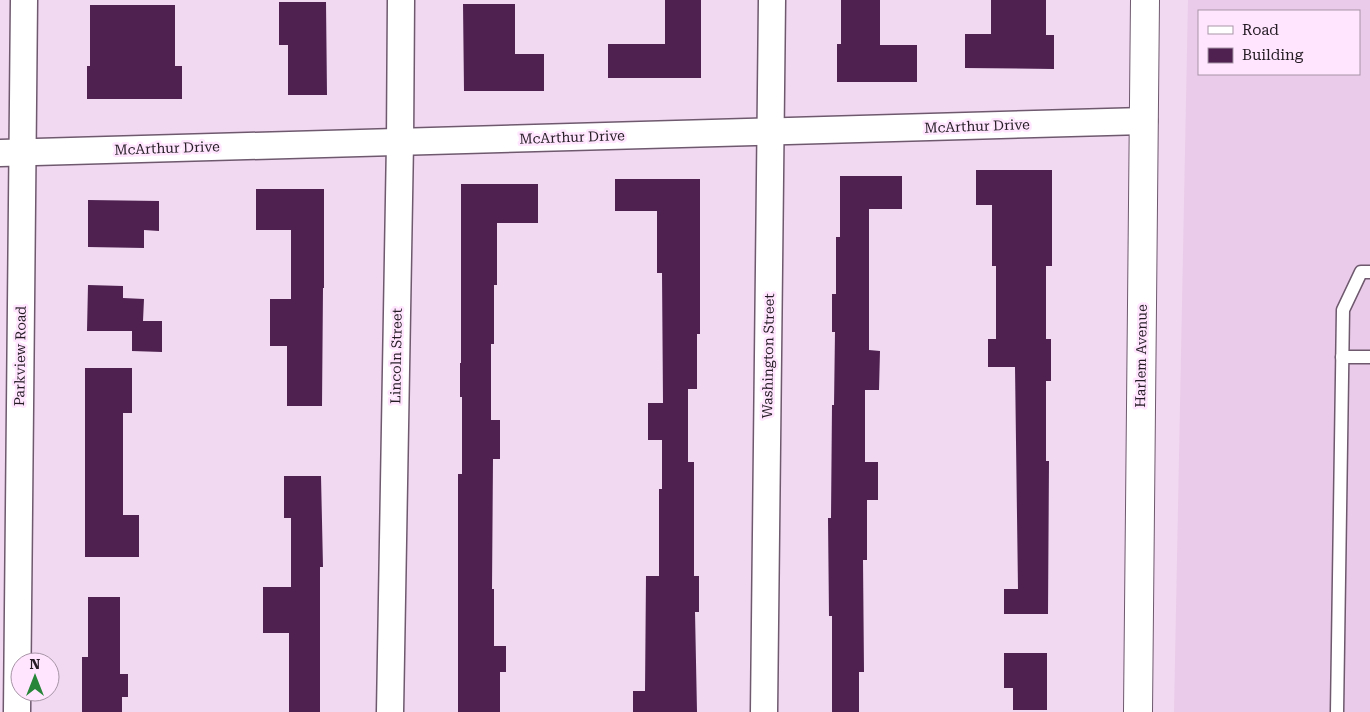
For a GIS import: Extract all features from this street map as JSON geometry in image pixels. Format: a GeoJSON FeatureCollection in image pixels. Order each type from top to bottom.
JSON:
{"type":"FeatureCollection","features":[{"type":"Feature","properties":{"kind":"main road","name":"Harlem Avenue"},"geometry":{"type":"LineString","coordinates":[[1138,712],[1145,0]]}},
{"type":"Feature","properties":{"kind":"street","name":"Parkview Road"},"geometry":{"type":"LineString","coordinates":[[16,712],[11,153],[24,0]]}},
{"type":"Feature","properties":{"kind":"street","name":"Lincoln Street"},"geometry":{"type":"LineString","coordinates":[[390,712],[401,0]]}},
{"type":"Feature","properties":{"kind":"street","name":"Washington Street"},"geometry":{"type":"LineString","coordinates":[[764,712],[772,0]]}},
{"type":"Feature","properties":{"kind":"street","name":"McArthur Drive"},"geometry":{"type":"LineString","coordinates":[[11,153],[1144,121]]}},
{"type":"Feature","properties":{"kind":"lane"},"geometry":{"type":"LineString","coordinates":[[1337,712],[1343,310],[1361,272],[1370,272]]}},
{"type":"Feature","properties":{"kind":"lane"},"geometry":{"type":"LineString","coordinates":[[1342,357],[1370,357]]}},
{"type":"Feature","properties":{"kind":"shaded area"},"geometry":{"type":"Polygon","coordinates":[[[1188,0],[1370,0],[1370,712],[1174,712],[1188,0]]]}},
{"type":"Feature","properties":{"kind":"building"},"geometry":{"type":"Polygon","coordinates":[[[665,0],[701,0],[701,78],[608,78],[608,44],[665,44],[665,0]]]}},
{"type":"Feature","properties":{"kind":"building"},"geometry":{"type":"Polygon","coordinates":[[[841,0],[880,0],[880,45],[917,45],[917,82],[837,82],[837,44],[841,44],[841,0]]]}},
{"type":"Feature","properties":{"kind":"building"},"geometry":{"type":"Polygon","coordinates":[[[991,0],[1046,0],[1046,35],[1054,35],[1054,69],[965,68],[965,34],[991,34],[991,0]]]}},
{"type":"Feature","properties":{"kind":"building"},"geometry":{"type":"Polygon","coordinates":[[[279,2],[326,2],[327,95],[288,95],[288,45],[279,45],[279,2]]]}},
{"type":"Feature","properties":{"kind":"building"},"geometry":{"type":"Polygon","coordinates":[[[463,4],[515,4],[515,54],[544,54],[544,91],[464,91],[463,4]]]}},
{"type":"Feature","properties":{"kind":"building"},"geometry":{"type":"Polygon","coordinates":[[[90,5],[175,5],[175,66],[182,66],[182,99],[87,99],[87,66],[90,66],[90,5]]]}},
{"type":"Feature","properties":{"kind":"building"},"geometry":{"type":"Polygon","coordinates":[[[976,170],[1052,170],[1052,266],[1046,266],[1046,339],[1051,339],[1051,381],[1046,381],[1046,461],[1049,461],[1048,614],[1004,614],[1004,589],[1018,589],[1015,367],[988,367],[988,339],[996,339],[996,266],[992,266],[992,205],[976,205],[976,170]]]}},
{"type":"Feature","properties":{"kind":"building"},"geometry":{"type":"Polygon","coordinates":[[[840,176],[902,176],[902,209],[869,209],[869,350],[880,351],[879,390],[865,390],[865,462],[878,462],[878,500],[867,500],[867,560],[863,560],[864,672],[859,672],[859,712],[832,712],[832,616],[829,616],[828,518],[831,518],[832,405],[834,405],[835,332],[832,332],[832,294],[836,294],[836,237],[840,237],[840,176]]]}},
{"type":"Feature","properties":{"kind":"building"},"geometry":{"type":"Polygon","coordinates":[[[615,179],[700,179],[700,334],[697,334],[697,389],[688,389],[688,462],[694,462],[694,576],[699,576],[699,612],[695,612],[697,712],[633,712],[633,691],[645,691],[646,576],[659,576],[659,489],[662,489],[662,440],[648,440],[648,403],[663,403],[662,273],[657,273],[657,211],[615,211],[615,179]]]}},
{"type":"Feature","properties":{"kind":"building"},"geometry":{"type":"Polygon","coordinates":[[[461,184],[538,184],[538,223],[497,223],[497,285],[494,285],[494,344],[491,344],[491,420],[500,420],[500,459],[493,459],[492,589],[494,589],[494,646],[506,646],[506,672],[500,672],[500,712],[458,712],[458,474],[462,474],[462,397],[460,397],[461,184]]]}},
{"type":"Feature","properties":{"kind":"building"},"geometry":{"type":"Polygon","coordinates":[[[256,189],[324,189],[322,406],[287,406],[287,346],[270,346],[270,299],[291,299],[291,230],[256,230],[256,189]]]}},
{"type":"Feature","properties":{"kind":"building"},"geometry":{"type":"Polygon","coordinates":[[[88,200],[159,201],[159,231],[144,230],[144,248],[88,247],[88,200]]]}},
{"type":"Feature","properties":{"kind":"building"},"geometry":{"type":"Polygon","coordinates":[[[88,285],[123,286],[123,298],[144,299],[143,321],[162,321],[162,352],[132,351],[132,331],[87,331],[88,285]]]}},
{"type":"Feature","properties":{"kind":"building"},"geometry":{"type":"Polygon","coordinates":[[[85,368],[132,368],[132,413],[123,413],[123,515],[139,515],[139,557],[85,557],[85,368]]]}},
{"type":"Feature","properties":{"kind":"building"},"geometry":{"type":"Polygon","coordinates":[[[284,476],[321,476],[323,567],[320,567],[320,712],[289,712],[289,633],[263,633],[263,587],[291,587],[291,518],[284,518],[284,476]]]}},
{"type":"Feature","properties":{"kind":"building"},"geometry":{"type":"Polygon","coordinates":[[[88,597],[120,597],[120,674],[128,674],[128,697],[122,697],[122,712],[82,712],[82,657],[88,657],[88,597]]]}},
{"type":"Feature","properties":{"kind":"building"},"geometry":{"type":"Polygon","coordinates":[[[1004,653],[1047,653],[1047,710],[1013,710],[1013,688],[1004,688],[1004,653]]]}}]}
